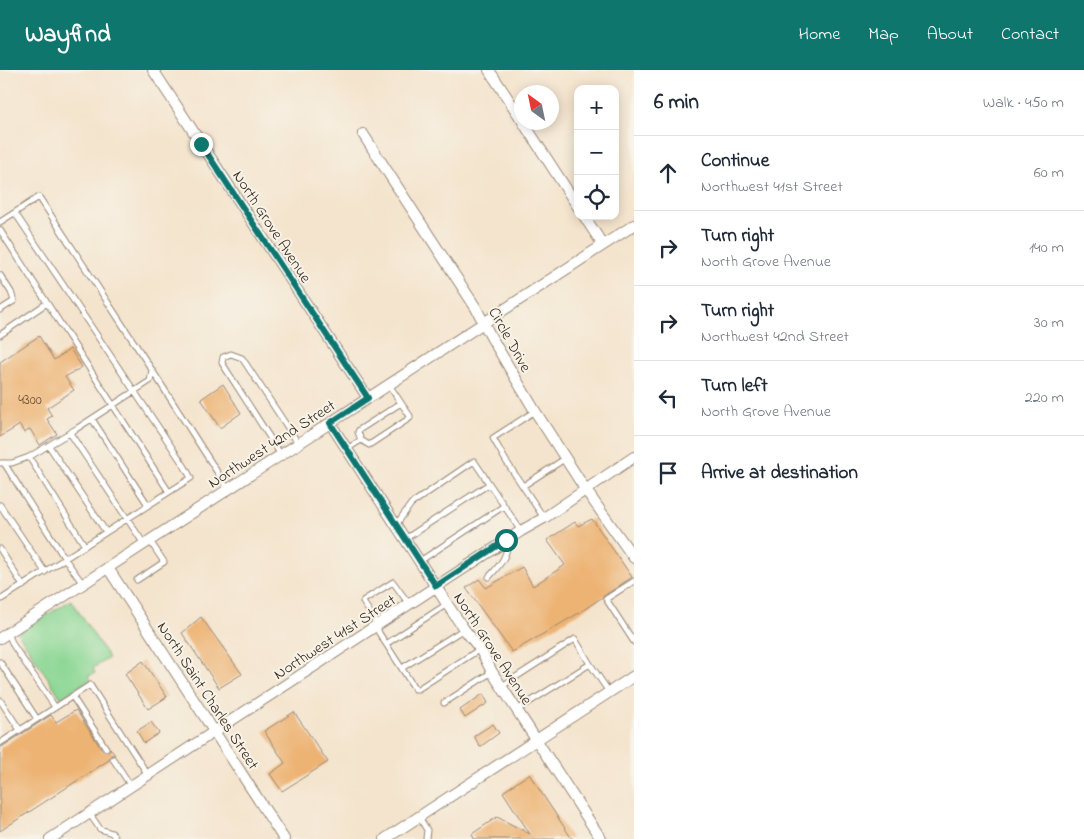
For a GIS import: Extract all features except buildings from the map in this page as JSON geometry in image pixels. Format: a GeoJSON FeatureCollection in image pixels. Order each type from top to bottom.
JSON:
{"type":"FeatureCollection","features":[{"type":"Feature","properties":{"kind":"street","name":"North Grove Avenue"},"geometry":{"type":"LineString","coordinates":[[153,70],[368,398]]}},
{"type":"Feature","properties":{"kind":"street"},"geometry":{"type":"LineString","coordinates":[[489,70],[514,109]]}},
{"type":"Feature","properties":{"kind":"street"},"geometry":{"type":"LineString","coordinates":[[528,130],[574,200]]}},
{"type":"Feature","properties":{"kind":"street","name":"Circle Drive"},"geometry":{"type":"LineString","coordinates":[[363,134],[476,308],[491,338],[535,411],[585,489],[634,558]]}},
{"type":"Feature","properties":{"kind":"street"},"geometry":{"type":"LineString","coordinates":[[587,220],[603,245]]}},
{"type":"Feature","properties":{"kind":"street","name":"Northwest 42nd Street"},"geometry":{"type":"LineString","coordinates":[[4,636],[634,225]]}},
{"type":"Feature","properties":{"kind":"street","name":"North Grove Avenue"},"geometry":{"type":"LineString","coordinates":[[330,423],[464,630],[480,649],[492,672],[601,839]]}},
{"type":"Feature","properties":{"kind":"street","name":"Northwest 41st Street"},"geometry":{"type":"LineString","coordinates":[[50,839],[520,530],[544,518],[634,457]]}},
{"type":"Feature","properties":{"kind":"street","name":"North Saint Charles Street"},"geometry":{"type":"LineString","coordinates":[[108,568],[284,839]]}},
{"type":"Feature","properties":{"kind":"street"},"geometry":{"type":"LineString","coordinates":[[385,839],[634,676]]}},
{"type":"Feature","properties":{"kind":"lane"},"geometry":{"type":"LineString","coordinates":[[0,222],[38,197],[228,489]]}},
{"type":"Feature","properties":{"kind":"lane"},"geometry":{"type":"LineString","coordinates":[[1,598],[23,586],[191,478],[15,212]]}},
{"type":"Feature","properties":{"kind":"lane"},"geometry":{"type":"LineString","coordinates":[[0,230],[169,492]]}},
{"type":"Feature","properties":{"kind":"lane"},"geometry":{"type":"LineString","coordinates":[[0,275],[14,300],[0,310]]}},
{"type":"Feature","properties":{"kind":"lane"},"geometry":{"type":"LineString","coordinates":[[0,335],[47,303]]}},
{"type":"Feature","properties":{"kind":"lane"},"geometry":{"type":"LineString","coordinates":[[281,455],[222,363],[223,357],[231,354],[242,358],[298,444]]}},
{"type":"Feature","properties":{"kind":"lane"},"geometry":{"type":"LineString","coordinates":[[2,463],[12,463],[29,458],[70,433],[150,381],[152,370]]}},
{"type":"Feature","properties":{"kind":"lane"},"geometry":{"type":"LineString","coordinates":[[388,385],[401,403],[410,416],[410,418],[369,445],[360,440],[358,432],[360,430],[401,403]]}},
{"type":"Feature","properties":{"kind":"lane"},"geometry":{"type":"LineString","coordinates":[[535,411],[493,438],[544,518]]}},
{"type":"Feature","properties":{"kind":"lane"},"geometry":{"type":"LineString","coordinates":[[92,419],[148,505]]}},
{"type":"Feature","properties":{"kind":"lane"},"geometry":{"type":"LineString","coordinates":[[70,433],[128,518],[164,562],[137,580]]}},
{"type":"Feature","properties":{"kind":"lane"},"geometry":{"type":"LineString","coordinates":[[346,449],[360,440]]}},
{"type":"Feature","properties":{"kind":"lane"},"geometry":{"type":"LineString","coordinates":[[49,446],[106,532]]}},
{"type":"Feature","properties":{"kind":"lane"},"geometry":{"type":"LineString","coordinates":[[29,458],[85,546]]}},
{"type":"Feature","properties":{"kind":"lane"},"geometry":{"type":"LineString","coordinates":[[523,486],[566,458]]}},
{"type":"Feature","properties":{"kind":"lane"},"geometry":{"type":"LineString","coordinates":[[396,526],[411,504],[474,461],[520,530]]}},
{"type":"Feature","properties":{"kind":"lane"},"geometry":{"type":"LineString","coordinates":[[2,463],[83,584]]}},
{"type":"Feature","properties":{"kind":"lane"},"geometry":{"type":"LineString","coordinates":[[405,539],[489,484]]}},
{"type":"Feature","properties":{"kind":"lane"},"geometry":{"type":"LineString","coordinates":[[0,505],[45,572]]}},
{"type":"Feature","properties":{"kind":"lane"},"geometry":{"type":"LineString","coordinates":[[420,561],[504,506]]}},
{"type":"Feature","properties":{"kind":"lane"},"geometry":{"type":"LineString","coordinates":[[489,577],[500,566],[505,556],[508,547],[506,540]]}},
{"type":"Feature","properties":{"kind":"lane"},"geometry":{"type":"LineString","coordinates":[[0,549],[23,586]]}},
{"type":"Feature","properties":{"kind":"lane"},"geometry":{"type":"LineString","coordinates":[[634,581],[606,599],[634,642]]}},
{"type":"Feature","properties":{"kind":"lane"},"geometry":{"type":"LineString","coordinates":[[409,604],[393,582],[363,602],[373,617],[379,633],[415,689],[418,689],[480,649]]}},
{"type":"Feature","properties":{"kind":"lane"},"geometry":{"type":"LineString","coordinates":[[386,644],[447,604]]}},
{"type":"Feature","properties":{"kind":"lane"},"geometry":{"type":"LineString","coordinates":[[402,668],[464,630]]}},
{"type":"Feature","properties":{"kind":"lane"},"geometry":{"type":"LineString","coordinates":[[4,636],[13,645],[55,707]]}},
{"type":"Feature","properties":{"kind":"lane"},"geometry":{"type":"LineString","coordinates":[[502,686],[574,639],[609,693]]}},
{"type":"Feature","properties":{"kind":"lane"},"geometry":{"type":"LineString","coordinates":[[0,662],[37,719]]}},
{"type":"Feature","properties":{"kind":"lane"},"geometry":{"type":"LineString","coordinates":[[517,710],[590,664]]}},
{"type":"Feature","properties":{"kind":"lane"},"geometry":{"type":"LineString","coordinates":[[444,703],[492,672]]}},
{"type":"Feature","properties":{"kind":"lane"},"geometry":{"type":"LineString","coordinates":[[0,742],[90,685],[148,774]]}},
{"type":"Feature","properties":{"kind":"lane"},"geometry":{"type":"LineString","coordinates":[[72,696],[106,748]]}},
{"type":"Feature","properties":{"kind":"lane"},"geometry":{"type":"LineString","coordinates":[[0,700],[20,730]]}},
{"type":"Feature","properties":{"kind":"lane"},"geometry":{"type":"LineString","coordinates":[[113,759],[130,786]]}},
{"type":"Feature","properties":{"kind":"lane"},"geometry":{"type":"LineString","coordinates":[[89,813],[100,830],[112,833],[116,839]]}},
{"type":"Feature","properties":{"kind":"lane"},"geometry":{"type":"LineString","coordinates":[[419,817],[427,830],[426,839]]}},
{"type":"Feature","properties":{"kind":"green space"},"geometry":{"type":"Polygon","coordinates":[[[71,600],[109,658],[93,668],[95,673],[88,676],[91,679],[61,698],[18,633],[71,600]]]}},
{"type":"Feature","properties":{"kind":"route"},"geometry":{"type":"LineString","coordinates":[[201,144],[368,398],[330,423],[436,586],[506,540]]}}]}
